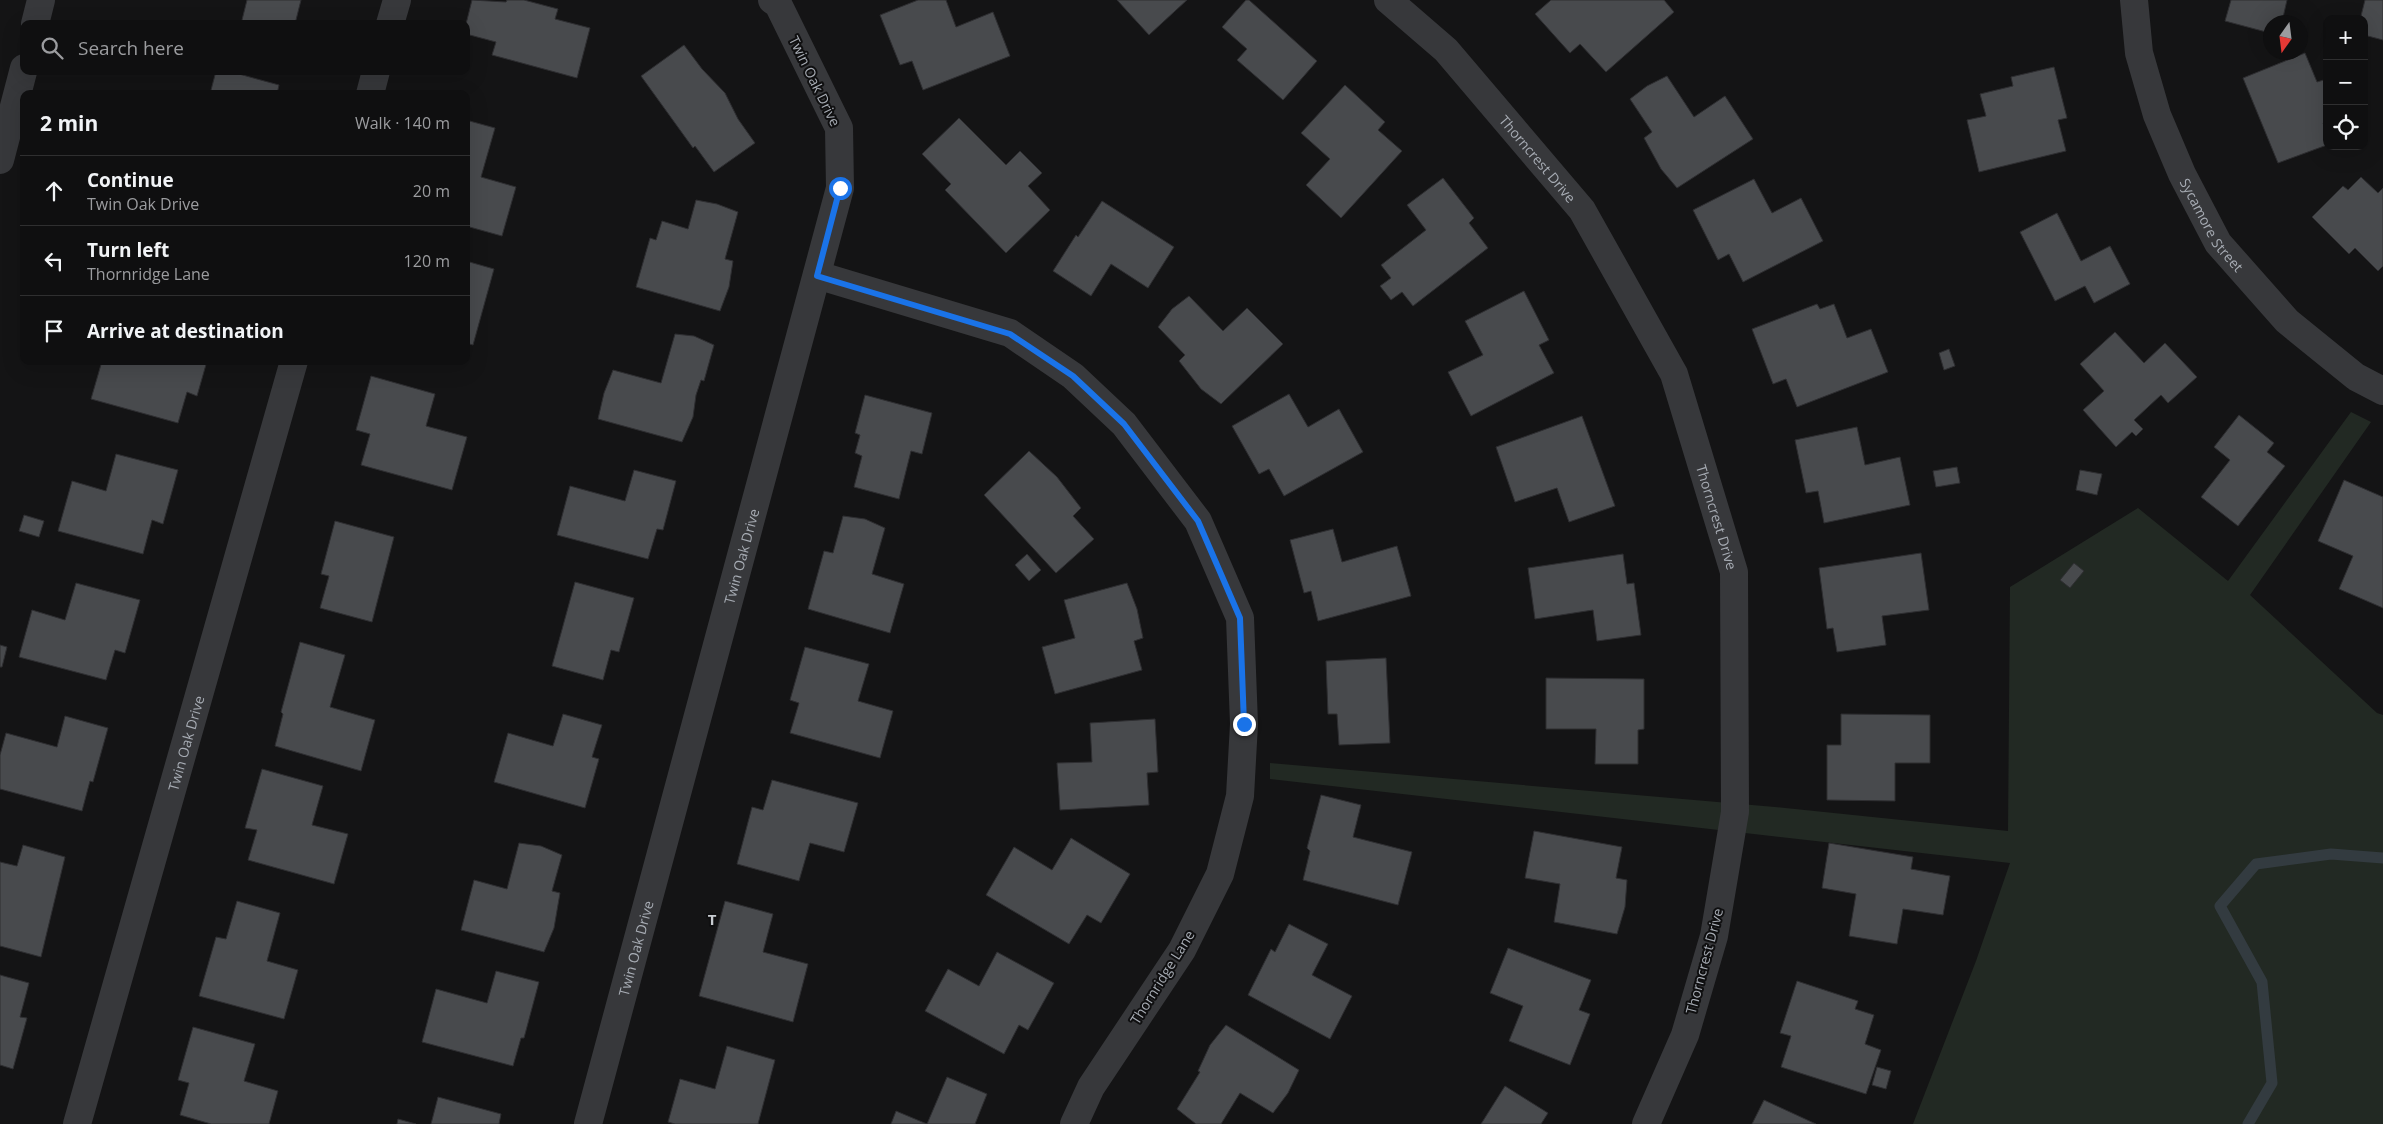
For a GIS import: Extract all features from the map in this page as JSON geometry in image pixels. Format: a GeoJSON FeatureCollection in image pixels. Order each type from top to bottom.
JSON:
{"type":"FeatureCollection","features":[{"type":"Feature","properties":{"kind":"street"},"geometry":{"type":"LineString","coordinates":[[36,20],[41,0]]}},
{"type":"Feature","properties":{"kind":"street"},"geometry":{"type":"LineString","coordinates":[[391,20],[397,0]]}},
{"type":"Feature","properties":{"kind":"street","name":"Twin Oak Drive"},"geometry":{"type":"LineString","coordinates":[[588,1124],[840,188],[839,128],[778,4],[772,0]]}},
{"type":"Feature","properties":{"kind":"street","name":"Thorncrest Drive"},"geometry":{"type":"LineString","coordinates":[[1388,0],[1446,50],[1582,210],[1674,374],[1734,572],[1735,812],[1714,936],[1685,1035],[1646,1124]]}},
{"type":"Feature","properties":{"kind":"street","name":"Sycamore Street"},"geometry":{"type":"LineString","coordinates":[[2134,0],[2139,53],[2157,115],[2182,174],[2218,243],[2287,321],[2356,378],[2383,391]]}},
{"type":"Feature","properties":{"kind":"street"},"geometry":{"type":"LineString","coordinates":[[0,160],[22,75]]}},
{"type":"Feature","properties":{"kind":"street"},"geometry":{"type":"LineString","coordinates":[[371,90],[375,75]]}},
{"type":"Feature","properties":{"kind":"street","name":"Thornridge Lane"},"geometry":{"type":"LineString","coordinates":[[817,276],[1010,334],[1073,376],[1124,424],[1198,521],[1240,618],[1244,724],[1240,796],[1220,874],[1182,950],[1091,1087],[1074,1124]]}},
{"type":"Feature","properties":{"kind":"street","name":"Twin Oak Drive"},"geometry":{"type":"LineString","coordinates":[[77,1124],[293,365]]}},
{"type":"Feature","properties":{"kind":"shaded area"},"geometry":{"type":"Polygon","coordinates":[[[2351,412],[2371,422],[2250,595],[2377,713],[2383,715],[2383,1124],[1913,1124],[1976,961],[2010,863],[1270,779],[1270,763],[1775,807],[2008,831],[2010,587],[2138,508],[2228,581],[2351,412]]]}},
{"type":"Feature","properties":{"kind":"building"},"geometry":{"type":"Polygon","coordinates":[[[247,0],[301,0],[296,20],[242,20],[247,0]]]}},
{"type":"Feature","properties":{"kind":"building"},"geometry":{"type":"Polygon","coordinates":[[[472,0],[506,2],[507,0],[524,0],[558,9],[555,19],[590,28],[577,78],[492,55],[496,42],[470,35],[470,20],[467,20],[472,0]]]}},
{"type":"Feature","properties":{"kind":"building"},"geometry":{"type":"Polygon","coordinates":[[[918,0],[946,0],[956,27],[993,12],[1010,56],[923,90],[912,61],[900,65],[880,15],[918,0]]]}},
{"type":"Feature","properties":{"kind":"building"},"geometry":{"type":"Polygon","coordinates":[[[1117,0],[1187,0],[1149,35],[1117,0]]]}},
{"type":"Feature","properties":{"kind":"building"},"geometry":{"type":"Polygon","coordinates":[[[1246,0],[1249,0],[1317,61],[1283,100],[1237,60],[1247,49],[1222,27],[1246,0]]]}},
{"type":"Feature","properties":{"kind":"building"},"geometry":{"type":"Polygon","coordinates":[[[1551,0],[1664,0],[1674,12],[1606,72],[1580,44],[1570,53],[1535,14],[1551,0]]]}},
{"type":"Feature","properties":{"kind":"building"},"geometry":{"type":"Polygon","coordinates":[[[2231,0],[2287,0],[2284,15],[2263,15],[2263,31],[2225,21],[2231,0]]]}},
{"type":"Feature","properties":{"kind":"building"},"geometry":{"type":"Polygon","coordinates":[[[2365,0],[2383,0],[2383,40],[2368,36],[2368,15],[2361,15],[2365,0]]]}},
{"type":"Feature","properties":{"kind":"building"},"geometry":{"type":"Polygon","coordinates":[[[684,45],[702,69],[725,93],[738,119],[755,143],[714,172],[695,146],[693,148],[641,76],[684,45]]]}},
{"type":"Feature","properties":{"kind":"building"},"geometry":{"type":"Polygon","coordinates":[[[2288,60],[2308,60],[2317,82],[2323,80],[2323,146],[2278,163],[2243,78],[2288,60]]]}},
{"type":"Feature","properties":{"kind":"building"},"geometry":{"type":"Polygon","coordinates":[[[2054,67],[2067,118],[2058,120],[2066,151],[1979,172],[1967,120],[1986,116],[1980,94],[2013,86],[2011,77],[2054,67]]]}},
{"type":"Feature","properties":{"kind":"building"},"geometry":{"type":"Polygon","coordinates":[[[215,75],[243,75],[279,85],[278,90],[211,90],[215,75]]]}},
{"type":"Feature","properties":{"kind":"building"},"geometry":{"type":"Polygon","coordinates":[[[1667,76],[1694,117],[1725,96],[1753,139],[1677,188],[1661,169],[1644,138],[1652,132],[1630,99],[1647,86],[1667,76]]]}},
{"type":"Feature","properties":{"kind":"building"},"geometry":{"type":"Polygon","coordinates":[[[1345,85],[1385,122],[1378,130],[1402,151],[1341,218],[1306,185],[1330,159],[1301,133],[1345,85]]]}},
{"type":"Feature","properties":{"kind":"building"},"geometry":{"type":"Polygon","coordinates":[[[959,118],[1006,165],[1020,151],[1042,173],[1028,186],[1050,210],[1006,253],[945,190],[951,184],[922,154],[959,118]]]}},
{"type":"Feature","properties":{"kind":"building"},"geometry":{"type":"Polygon","coordinates":[[[470,121],[495,128],[481,177],[516,187],[502,236],[470,227],[470,121]]]}},
{"type":"Feature","properties":{"kind":"building"},"geometry":{"type":"Polygon","coordinates":[[[2361,177],[2378,193],[2383,188],[2383,266],[2378,271],[2355,248],[2349,254],[2312,217],[2343,186],[2348,190],[2361,177]]]}},
{"type":"Feature","properties":{"kind":"building"},"geometry":{"type":"Polygon","coordinates":[[[1443,178],[1474,218],[1469,223],[1488,248],[1413,306],[1402,292],[1391,300],[1380,286],[1391,278],[1381,265],[1426,230],[1407,205],[1443,178]]]}},
{"type":"Feature","properties":{"kind":"building"},"geometry":{"type":"Polygon","coordinates":[[[1754,179],[1772,213],[1801,198],[1823,241],[1743,282],[1729,254],[1718,260],[1693,210],[1754,179]]]}},
{"type":"Feature","properties":{"kind":"building"},"geometry":{"type":"Polygon","coordinates":[[[696,200],[717,204],[738,212],[725,259],[733,261],[729,287],[720,311],[636,287],[650,238],[656,240],[662,221],[688,229],[696,200]]]}},
{"type":"Feature","properties":{"kind":"building"},"geometry":{"type":"Polygon","coordinates":[[[1102,201],[1174,247],[1148,288],[1111,264],[1091,296],[1053,271],[1076,235],[1078,237],[1102,201]]]}},
{"type":"Feature","properties":{"kind":"building"},"geometry":{"type":"Polygon","coordinates":[[[2057,213],[2081,261],[2110,246],[2130,284],[2094,303],[2085,286],[2055,301],[2020,232],[2057,213]]]}},
{"type":"Feature","properties":{"kind":"building"},"geometry":{"type":"Polygon","coordinates":[[[470,262],[494,269],[473,345],[470,344],[470,262]]]}},
{"type":"Feature","properties":{"kind":"building"},"geometry":{"type":"Polygon","coordinates":[[[1524,291],[1549,340],[1539,345],[1554,373],[1471,416],[1448,372],[1483,355],[1465,321],[1524,291]]]}},
{"type":"Feature","properties":{"kind":"building"},"geometry":{"type":"Polygon","coordinates":[[[1189,296],[1223,331],[1247,308],[1283,344],[1221,404],[1201,389],[1179,361],[1185,355],[1158,327],[1172,309],[1189,296]]]}},
{"type":"Feature","properties":{"kind":"building"},"geometry":{"type":"Polygon","coordinates":[[[1817,304],[1820,309],[1834,304],[1847,338],[1871,329],[1888,372],[1797,407],[1786,379],[1773,384],[1752,329],[1817,304]]]}},
{"type":"Feature","properties":{"kind":"building"},"geometry":{"type":"Polygon","coordinates":[[[2115,332],[2144,363],[2165,343],[2197,377],[2168,403],[2161,395],[2134,420],[2143,429],[2136,436],[2132,432],[2116,447],[2083,410],[2104,391],[2080,364],[2115,332]]]}},
{"type":"Feature","properties":{"kind":"building"},"geometry":{"type":"Polygon","coordinates":[[[675,334],[694,336],[714,345],[704,381],[701,380],[696,395],[693,417],[682,442],[598,419],[604,393],[613,370],[661,383],[675,334]]]}},
{"type":"Feature","properties":{"kind":"building"},"geometry":{"type":"Polygon","coordinates":[[[1949,349],[1955,366],[1944,370],[1939,353],[1949,349]]]}},
{"type":"Feature","properties":{"kind":"building"},"geometry":{"type":"Polygon","coordinates":[[[101,365],[206,365],[197,396],[187,392],[178,423],[91,399],[101,365]]]}},
{"type":"Feature","properties":{"kind":"building"},"geometry":{"type":"Polygon","coordinates":[[[371,376],[435,394],[426,426],[467,437],[452,490],[361,465],[370,434],[356,430],[371,376]]]}},
{"type":"Feature","properties":{"kind":"building"},"geometry":{"type":"Polygon","coordinates":[[[1289,394],[1308,427],[1339,409],[1363,452],[1284,496],[1269,469],[1259,474],[1232,426],[1289,394]]]}},
{"type":"Feature","properties":{"kind":"building"},"geometry":{"type":"Polygon","coordinates":[[[865,395],[932,413],[922,454],[911,451],[899,499],[854,487],[862,456],[855,453],[860,435],[855,433],[865,395]]]}},
{"type":"Feature","properties":{"kind":"building"},"geometry":{"type":"Polygon","coordinates":[[[2239,415],[2274,443],[2267,452],[2285,466],[2238,526],[2201,497],[2230,460],[2214,447],[2239,415]]]}},
{"type":"Feature","properties":{"kind":"building"},"geometry":{"type":"Polygon","coordinates":[[[1582,416],[1615,506],[1569,522],[1557,488],[1515,502],[1496,447],[1582,416]]]}},
{"type":"Feature","properties":{"kind":"building"},"geometry":{"type":"Polygon","coordinates":[[[1857,427],[1865,465],[1900,457],[1910,505],[1824,523],[1818,491],[1806,493],[1795,440],[1857,427]]]}},
{"type":"Feature","properties":{"kind":"building"},"geometry":{"type":"Polygon","coordinates":[[[1029,451],[1057,477],[1081,508],[1073,516],[1094,539],[1056,573],[984,495],[1029,451]]]}},
{"type":"Feature","properties":{"kind":"building"},"geometry":{"type":"Polygon","coordinates":[[[116,454],[178,470],[163,524],[152,520],[143,554],[58,531],[72,481],[106,491],[116,454]]]}},
{"type":"Feature","properties":{"kind":"building"},"geometry":{"type":"Polygon","coordinates":[[[1957,467],[1960,483],[1936,487],[1933,471],[1957,467]]]}},
{"type":"Feature","properties":{"kind":"building"},"geometry":{"type":"Polygon","coordinates":[[[634,470],[676,481],[663,530],[657,529],[648,559],[557,535],[570,486],[625,501],[634,470]]]}},
{"type":"Feature","properties":{"kind":"building"},"geometry":{"type":"Polygon","coordinates":[[[2080,470],[2102,474],[2097,495],[2076,490],[2080,470]]]}},
{"type":"Feature","properties":{"kind":"building"},"geometry":{"type":"Polygon","coordinates":[[[2344,480],[2383,497],[2383,608],[2339,589],[2353,556],[2318,541],[2344,480]]]}},
{"type":"Feature","properties":{"kind":"building"},"geometry":{"type":"Polygon","coordinates":[[[24,515],[44,521],[39,537],[19,531],[24,515]]]}},
{"type":"Feature","properties":{"kind":"building"},"geometry":{"type":"Polygon","coordinates":[[[843,516],[865,519],[885,528],[872,574],[904,584],[890,633],[808,609],[824,551],[833,553],[843,516]]]}},
{"type":"Feature","properties":{"kind":"building"},"geometry":{"type":"Polygon","coordinates":[[[335,521],[394,537],[372,622],[320,608],[329,576],[321,574],[335,521]]]}},
{"type":"Feature","properties":{"kind":"building"},"geometry":{"type":"Polygon","coordinates":[[[1333,529],[1342,562],[1397,546],[1411,596],[1318,621],[1311,591],[1304,593],[1290,540],[1333,529]]]}},
{"type":"Feature","properties":{"kind":"building"},"geometry":{"type":"Polygon","coordinates":[[[1921,553],[1929,610],[1882,616],[1886,645],[1837,652],[1833,628],[1827,629],[1819,568],[1921,553]]]}},
{"type":"Feature","properties":{"kind":"building"},"geometry":{"type":"Polygon","coordinates":[[[1027,554],[1041,570],[1029,581],[1015,565],[1027,554]]]}},
{"type":"Feature","properties":{"kind":"building"},"geometry":{"type":"Polygon","coordinates":[[[1623,554],[1627,584],[1634,583],[1641,635],[1597,641],[1593,610],[1535,619],[1528,568],[1623,554]]]}},
{"type":"Feature","properties":{"kind":"building"},"geometry":{"type":"Polygon","coordinates":[[[2074,563],[2084,571],[2070,588],[2060,580],[2074,563]]]}},
{"type":"Feature","properties":{"kind":"building"},"geometry":{"type":"Polygon","coordinates":[[[575,582],[634,598],[619,652],[611,650],[603,680],[552,666],[575,582]]]}},
{"type":"Feature","properties":{"kind":"building"},"geometry":{"type":"Polygon","coordinates":[[[76,583],[140,600],[125,653],[115,650],[106,680],[19,657],[32,610],[65,620],[76,583]]]}},
{"type":"Feature","properties":{"kind":"building"},"geometry":{"type":"Polygon","coordinates":[[[1127,583],[1137,609],[1143,638],[1134,641],[1142,670],[1055,694],[1042,647],[1075,638],[1064,600],[1127,583]]]}},
{"type":"Feature","properties":{"kind":"building"},"geometry":{"type":"Polygon","coordinates":[[[300,642],[345,655],[330,707],[375,720],[361,771],[275,746],[283,714],[281,712],[300,642]]]}},
{"type":"Feature","properties":{"kind":"building"},"geometry":{"type":"Polygon","coordinates":[[[0,645],[7,647],[2,667],[0,667],[0,645]]]}},
{"type":"Feature","properties":{"kind":"building"},"geometry":{"type":"Polygon","coordinates":[[[805,647],[869,664],[858,701],[893,711],[880,758],[790,733],[799,703],[790,700],[805,647]]]}},
{"type":"Feature","properties":{"kind":"building"},"geometry":{"type":"Polygon","coordinates":[[[1386,658],[1390,743],[1339,745],[1337,714],[1328,714],[1326,661],[1386,658]]]}},
{"type":"Feature","properties":{"kind":"building"},"geometry":{"type":"Polygon","coordinates":[[[1546,678],[1644,679],[1644,729],[1638,730],[1638,764],[1595,764],[1596,729],[1546,729],[1546,678]]]}},
{"type":"Feature","properties":{"kind":"building"},"geometry":{"type":"Polygon","coordinates":[[[563,714],[602,725],[592,757],[599,759],[585,808],[494,782],[508,733],[553,746],[563,714]]]}},
{"type":"Feature","properties":{"kind":"building"},"geometry":{"type":"Polygon","coordinates":[[[1841,714],[1930,715],[1930,763],[1895,763],[1895,801],[1827,800],[1827,745],[1841,745],[1841,714]]]}},
{"type":"Feature","properties":{"kind":"building"},"geometry":{"type":"Polygon","coordinates":[[[65,716],[108,728],[93,782],[90,781],[82,811],[0,789],[0,755],[6,733],[57,747],[65,716]]]}},
{"type":"Feature","properties":{"kind":"building"},"geometry":{"type":"Polygon","coordinates":[[[1155,719],[1158,772],[1147,773],[1149,805],[1060,810],[1057,763],[1092,762],[1090,723],[1155,719]]]}},
{"type":"Feature","properties":{"kind":"building"},"geometry":{"type":"Polygon","coordinates":[[[262,769],[323,786],[312,825],[348,834],[334,884],[248,860],[257,830],[245,828],[262,769]]]}},
{"type":"Feature","properties":{"kind":"building"},"geometry":{"type":"Polygon","coordinates":[[[772,780],[858,803],[844,852],[810,843],[799,881],[737,864],[752,807],[763,810],[772,780]]]}},
{"type":"Feature","properties":{"kind":"building"},"geometry":{"type":"Polygon","coordinates":[[[1321,795],[1361,805],[1353,837],[1412,852],[1398,905],[1303,880],[1310,851],[1307,848],[1321,795]]]}},
{"type":"Feature","properties":{"kind":"building"},"geometry":{"type":"Polygon","coordinates":[[[1534,831],[1622,847],[1616,878],[1627,880],[1625,907],[1617,934],[1554,922],[1560,884],[1525,878],[1534,831]]]}},
{"type":"Feature","properties":{"kind":"building"},"geometry":{"type":"Polygon","coordinates":[[[1071,838],[1130,874],[1101,923],[1087,915],[1069,944],[986,895],[1014,847],[1052,870],[1071,838]]]}},
{"type":"Feature","properties":{"kind":"building"},"geometry":{"type":"Polygon","coordinates":[[[519,843],[541,846],[562,855],[552,891],[560,893],[554,928],[544,952],[461,930],[474,880],[507,889],[519,843]]]}},
{"type":"Feature","properties":{"kind":"building"},"geometry":{"type":"Polygon","coordinates":[[[1829,843],[1913,857],[1911,869],[1950,876],[1943,915],[1903,909],[1897,944],[1849,936],[1856,894],[1822,888],[1829,843]]]}},
{"type":"Feature","properties":{"kind":"building"},"geometry":{"type":"Polygon","coordinates":[[[23,845],[65,857],[41,957],[0,946],[0,862],[17,866],[23,845]]]}},
{"type":"Feature","properties":{"kind":"building"},"geometry":{"type":"Polygon","coordinates":[[[237,901],[280,913],[267,961],[298,970],[284,1019],[199,996],[216,937],[226,939],[237,901]]]}},
{"type":"Feature","properties":{"kind":"building"},"geometry":{"type":"Polygon","coordinates":[[[725,901],[773,914],[763,952],[808,964],[793,1022],[699,996],[725,901]]]}},
{"type":"Feature","properties":{"kind":"building"},"geometry":{"type":"Polygon","coordinates":[[[1289,924],[1328,944],[1312,975],[1352,996],[1330,1039],[1248,995],[1271,949],[1275,952],[1289,924]]]}},
{"type":"Feature","properties":{"kind":"building"},"geometry":{"type":"Polygon","coordinates":[[[1508,948],[1591,980],[1579,1010],[1590,1014],[1570,1065],[1509,1041],[1523,1006],[1490,993],[1508,948]]]}},
{"type":"Feature","properties":{"kind":"building"},"geometry":{"type":"Polygon","coordinates":[[[997,952],[1054,983],[1028,1030],[1019,1025],[1004,1054],[925,1011],[948,969],[979,986],[997,952]]]}},
{"type":"Feature","properties":{"kind":"building"},"geometry":{"type":"Polygon","coordinates":[[[496,971],[539,982],[524,1038],[521,1038],[513,1066],[422,1042],[436,989],[487,1003],[496,971]]]}},
{"type":"Feature","properties":{"kind":"building"},"geometry":{"type":"Polygon","coordinates":[[[0,975],[29,983],[20,1017],[27,1018],[13,1069],[0,1065],[0,975]]]}},
{"type":"Feature","properties":{"kind":"building"},"geometry":{"type":"Polygon","coordinates":[[[1797,981],[1858,1001],[1855,1009],[1874,1015],[1865,1044],[1881,1050],[1866,1094],[1781,1067],[1791,1036],[1780,1033],[1797,981]]]}},
{"type":"Feature","properties":{"kind":"building"},"geometry":{"type":"Polygon","coordinates":[[[1226,1025],[1299,1070],[1288,1093],[1273,1113],[1240,1093],[1221,1124],[1196,1124],[1177,1109],[1200,1072],[1198,1071],[1210,1045],[1226,1025]]]}},
{"type":"Feature","properties":{"kind":"building"},"geometry":{"type":"Polygon","coordinates":[[[193,1027],[255,1044],[244,1081],[278,1091],[269,1124],[211,1124],[180,1115],[189,1083],[178,1080],[193,1027]]]}},
{"type":"Feature","properties":{"kind":"building"},"geometry":{"type":"Polygon","coordinates":[[[727,1046],[775,1060],[758,1124],[675,1124],[668,1122],[680,1079],[715,1089],[727,1046]]]}},
{"type":"Feature","properties":{"kind":"building"},"geometry":{"type":"Polygon","coordinates":[[[1877,1067],[1891,1071],[1886,1089],[1872,1085],[1877,1067]]]}},
{"type":"Feature","properties":{"kind":"building"},"geometry":{"type":"Polygon","coordinates":[[[947,1077],[987,1094],[975,1124],[927,1124],[947,1077]]]}},
{"type":"Feature","properties":{"kind":"building"},"geometry":{"type":"Polygon","coordinates":[[[1505,1086],[1548,1113],[1541,1124],[1481,1124],[1505,1086]]]}},
{"type":"Feature","properties":{"kind":"building"},"geometry":{"type":"Polygon","coordinates":[[[438,1097],[501,1114],[499,1124],[431,1124],[438,1097]]]}},
{"type":"Feature","properties":{"kind":"building"},"geometry":{"type":"Polygon","coordinates":[[[1764,1100],[1816,1124],[1752,1124],[1764,1100]]]}},
{"type":"Feature","properties":{"kind":"building"},"geometry":{"type":"Polygon","coordinates":[[[896,1111],[927,1124],[891,1124],[896,1111]]]}},
{"type":"Feature","properties":{"kind":"building"},"geometry":{"type":"Polygon","coordinates":[[[398,1119],[416,1124],[397,1124],[398,1119]]]}},
{"type":"Feature","properties":{"kind":"waterway"},"geometry":{"type":"LineString","coordinates":[[2248,1124],[2272,1083],[2262,982],[2220,906],[2256,864],[2331,854],[2383,858]]}},
{"type":"Feature","properties":{"kind":"district","name":"T"},"geometry":{"type":"Point","coordinates":[712,919]}},
{"type":"Feature","properties":{"kind":"route"},"geometry":{"type":"LineString","coordinates":[[840,188],[817,276],[1010,334],[1073,376],[1124,424],[1198,521],[1240,618],[1244,724]]}}]}
